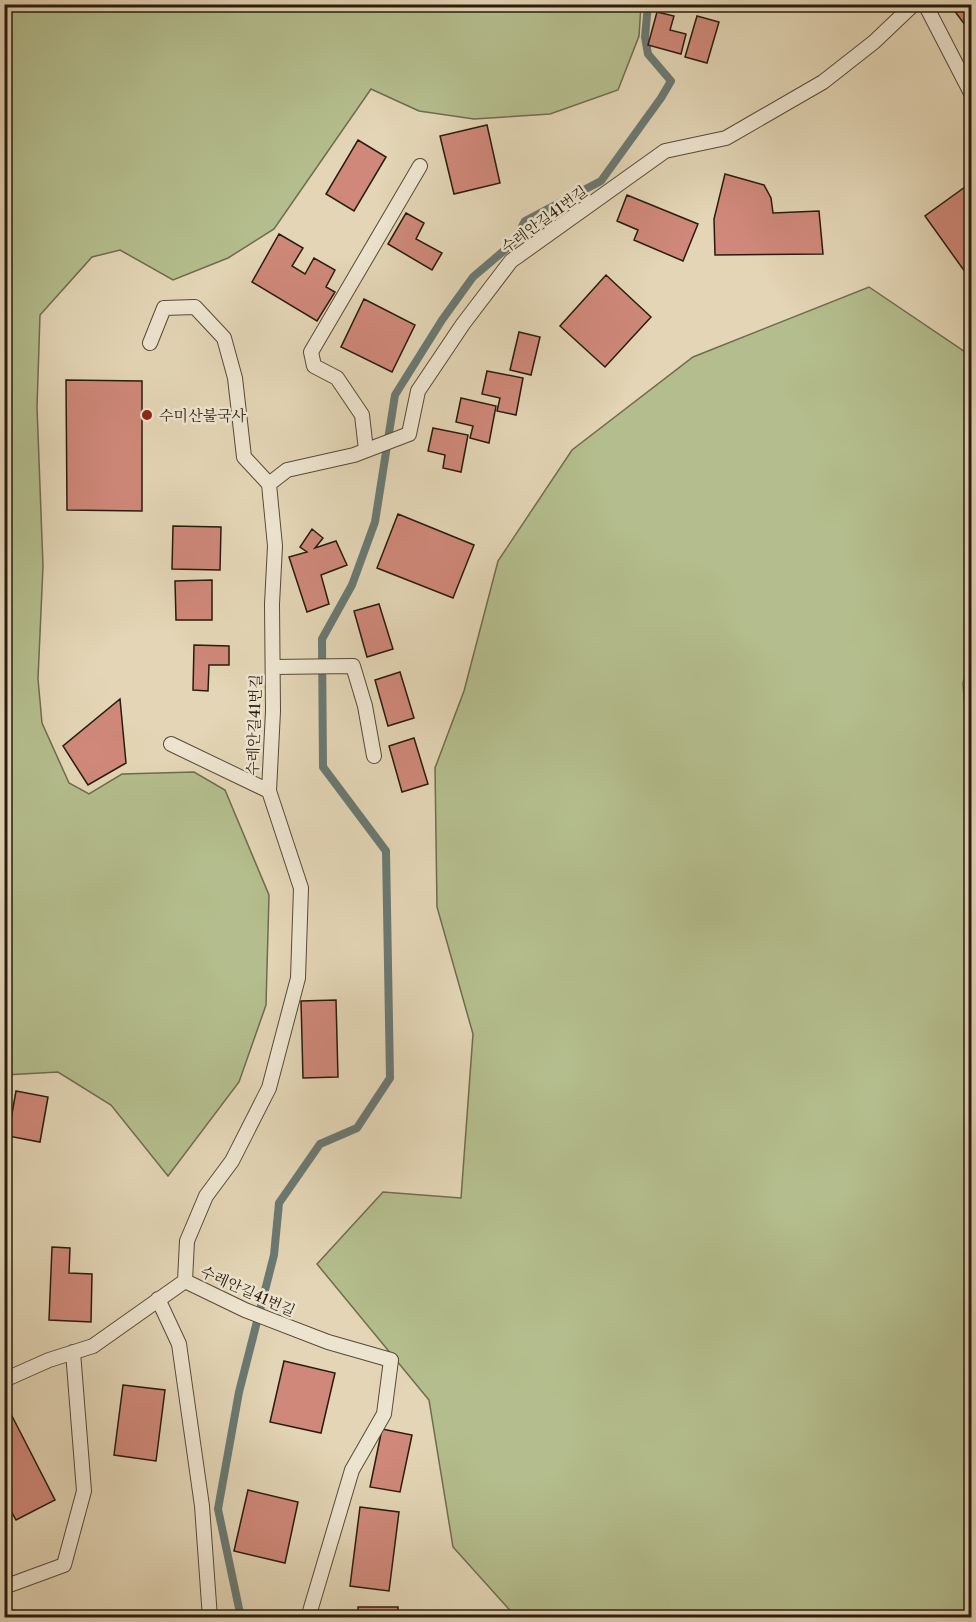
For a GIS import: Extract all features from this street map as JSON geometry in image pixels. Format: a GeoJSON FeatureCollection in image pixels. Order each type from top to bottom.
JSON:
{"type":"FeatureCollection","features":[{"type":"Feature","properties":{"kind":"lane","name":"수레안길41번길"},"geometry":{"type":"LineString","coordinates":[[308,1617],[352,1470],[384,1414],[391,1360],[328,1342],[269,1320],[185,1281],[187,1241],[206,1196],[232,1161],[269,1089],[298,978],[301,888],[269,791],[273,711],[274,546],[269,484],[287,470],[371,448],[409,434],[418,391],[463,324],[511,261],[665,151],[726,138],[823,82],[874,42],[914,4]]}},
{"type":"Feature","properties":{"kind":"lane"},"geometry":{"type":"LineString","coordinates":[[924,4],[972,95]]}},
{"type":"Feature","properties":{"kind":"lane"},"geometry":{"type":"LineString","coordinates":[[371,448],[362,415],[337,378],[314,366],[311,352],[420,165]]}},
{"type":"Feature","properties":{"kind":"lane"},"geometry":{"type":"LineString","coordinates":[[150,343],[164,308],[195,308],[225,338],[235,378],[244,457],[269,484]]}},
{"type":"Feature","properties":{"kind":"lane"},"geometry":{"type":"LineString","coordinates":[[273,667],[353,666],[365,706],[374,756]]}},
{"type":"Feature","properties":{"kind":"lane"},"geometry":{"type":"LineString","coordinates":[[171,744],[269,791]]}},
{"type":"Feature","properties":{"kind":"lane"},"geometry":{"type":"LineString","coordinates":[[4,1380],[49,1360],[93,1346],[185,1281]]}},
{"type":"Feature","properties":{"kind":"lane"},"geometry":{"type":"LineString","coordinates":[[158,1299],[179,1344],[202,1506],[210,1617]]}},
{"type":"Feature","properties":{"kind":"lane"},"geometry":{"type":"LineString","coordinates":[[4,1587],[64,1565],[84,1491],[72,1352]]}},
{"type":"Feature","properties":{"kind":"green space"},"geometry":{"type":"Polygon","coordinates":[[[5,4],[641,5],[639,36],[618,90],[550,114],[474,119],[419,111],[371,89],[274,229],[228,258],[173,280],[120,250],[92,257],[40,315],[37,407],[43,566],[38,679],[42,723],[69,783],[89,794],[122,774],[194,772],[225,790],[269,895],[266,1005],[239,1082],[168,1176],[111,1105],[58,1072],[5,1075],[5,4]]]}},
{"type":"Feature","properties":{"kind":"green space"},"geometry":{"type":"Polygon","coordinates":[[[869,287],[971,356],[972,652],[963,683],[972,808],[971,1617],[516,1617],[453,1547],[429,1400],[317,1264],[383,1192],[461,1198],[473,1034],[437,907],[435,768],[464,691],[498,561],[572,450],[693,357],[869,287]]]}},
{"type":"Feature","properties":{"kind":"green space"},"geometry":{"type":"Polygon","coordinates":[[[4,1216],[11,1309],[5,1321],[4,1321],[4,1216]]]}},
{"type":"Feature","properties":{"kind":"building"},"geometry":{"type":"Polygon","coordinates":[[[680,4],[718,4],[717,9],[680,4]]]}},
{"type":"Feature","properties":{"kind":"building"},"geometry":{"type":"Polygon","coordinates":[[[968,4],[972,4],[972,34],[956,13],[968,4]]]}},
{"type":"Feature","properties":{"kind":"building"},"geometry":{"type":"Polygon","coordinates":[[[657,12],[674,16],[670,30],[686,34],[681,54],[648,45],[657,12]]]}},
{"type":"Feature","properties":{"kind":"building"},"geometry":{"type":"Polygon","coordinates":[[[697,16],[719,22],[707,63],[685,57],[697,16]]]}},
{"type":"Feature","properties":{"kind":"building"},"geometry":{"type":"Polygon","coordinates":[[[487,125],[500,183],[454,194],[440,136],[487,125]]]}},
{"type":"Feature","properties":{"kind":"building"},"geometry":{"type":"Polygon","coordinates":[[[358,140],[386,157],[354,211],[326,194],[358,140]]]}},
{"type":"Feature","properties":{"kind":"building"},"geometry":{"type":"Polygon","coordinates":[[[725,174],[764,185],[771,198],[773,213],[819,211],[823,254],[715,255],[714,219],[725,174]]]}},
{"type":"Feature","properties":{"kind":"building"},"geometry":{"type":"Polygon","coordinates":[[[965,187],[972,196],[972,273],[968,276],[925,216],[965,187]]]}},
{"type":"Feature","properties":{"kind":"building"},"geometry":{"type":"Polygon","coordinates":[[[627,195],[698,224],[683,261],[634,240],[638,230],[617,221],[627,195]]]}},
{"type":"Feature","properties":{"kind":"building"},"geometry":{"type":"Polygon","coordinates":[[[406,213],[424,223],[416,239],[442,253],[432,270],[388,244],[406,213]]]}},
{"type":"Feature","properties":{"kind":"building"},"geometry":{"type":"Polygon","coordinates":[[[279,234],[303,248],[292,266],[305,274],[314,258],[335,270],[326,287],[335,292],[317,321],[252,282],[279,234]]]}},
{"type":"Feature","properties":{"kind":"building"},"geometry":{"type":"Polygon","coordinates":[[[606,275],[651,317],[605,367],[560,326],[606,275]]]}},
{"type":"Feature","properties":{"kind":"building"},"geometry":{"type":"Polygon","coordinates":[[[364,299],[415,325],[392,372],[341,347],[364,299]]]}},
{"type":"Feature","properties":{"kind":"building"},"geometry":{"type":"Polygon","coordinates":[[[519,332],[540,337],[531,375],[510,370],[519,332]]]}},
{"type":"Feature","properties":{"kind":"building"},"geometry":{"type":"Polygon","coordinates":[[[487,371],[523,378],[516,415],[497,411],[500,398],[482,394],[487,371]]]}},
{"type":"Feature","properties":{"kind":"building"},"geometry":{"type":"Polygon","coordinates":[[[66,380],[142,381],[142,511],[67,510],[66,380]]]}},
{"type":"Feature","properties":{"kind":"building"},"geometry":{"type":"Polygon","coordinates":[[[461,398],[496,406],[489,443],[470,438],[473,426],[456,422],[461,398]]]}},
{"type":"Feature","properties":{"kind":"building"},"geometry":{"type":"Polygon","coordinates":[[[433,428],[468,435],[461,472],[443,468],[445,455],[428,451],[433,428]]]}},
{"type":"Feature","properties":{"kind":"building"},"geometry":{"type":"Polygon","coordinates":[[[398,514],[474,545],[453,598],[377,568],[398,514]]]}},
{"type":"Feature","properties":{"kind":"building"},"geometry":{"type":"Polygon","coordinates":[[[173,526],[221,527],[220,570],[172,569],[173,526]]]}},
{"type":"Feature","properties":{"kind":"building"},"geometry":{"type":"Polygon","coordinates":[[[312,529],[323,538],[315,548],[336,541],[347,565],[321,575],[329,604],[307,612],[289,557],[307,552],[300,547],[312,529]]]}},
{"type":"Feature","properties":{"kind":"building"},"geometry":{"type":"Polygon","coordinates":[[[212,580],[212,620],[176,620],[175,581],[212,580]]]}},
{"type":"Feature","properties":{"kind":"building"},"geometry":{"type":"Polygon","coordinates":[[[379,604],[393,649],[367,657],[354,611],[379,604]]]}},
{"type":"Feature","properties":{"kind":"building"},"geometry":{"type":"Polygon","coordinates":[[[194,645],[229,646],[229,665],[209,665],[208,691],[193,690],[194,645]]]}},
{"type":"Feature","properties":{"kind":"building"},"geometry":{"type":"Polygon","coordinates":[[[400,672],[414,718],[388,726],[375,680],[400,672]]]}},
{"type":"Feature","properties":{"kind":"building"},"geometry":{"type":"Polygon","coordinates":[[[120,699],[126,763],[88,785],[63,746],[120,699]]]}},
{"type":"Feature","properties":{"kind":"building"},"geometry":{"type":"Polygon","coordinates":[[[414,738],[428,784],[402,792],[389,746],[414,738]]]}},
{"type":"Feature","properties":{"kind":"building"},"geometry":{"type":"Polygon","coordinates":[[[336,1000],[338,1077],[303,1078],[301,1001],[336,1000]]]}},
{"type":"Feature","properties":{"kind":"building"},"geometry":{"type":"Polygon","coordinates":[[[16,1091],[48,1097],[40,1142],[8,1136],[16,1091]]]}},
{"type":"Feature","properties":{"kind":"building"},"geometry":{"type":"Polygon","coordinates":[[[52,1247],[70,1248],[69,1273],[92,1274],[91,1322],[49,1320],[52,1247]]]}},
{"type":"Feature","properties":{"kind":"building"},"geometry":{"type":"Polygon","coordinates":[[[284,1361],[335,1373],[321,1433],[270,1422],[284,1361]]]}},
{"type":"Feature","properties":{"kind":"building"},"geometry":{"type":"Polygon","coordinates":[[[123,1385],[165,1390],[156,1461],[114,1455],[123,1385]]]}},
{"type":"Feature","properties":{"kind":"building"},"geometry":{"type":"Polygon","coordinates":[[[12,1416],[55,1500],[16,1520],[4,1498],[4,1420],[12,1416]]]}},
{"type":"Feature","properties":{"kind":"building"},"geometry":{"type":"Polygon","coordinates":[[[382,1429],[412,1435],[400,1492],[370,1487],[382,1429]]]}},
{"type":"Feature","properties":{"kind":"building"},"geometry":{"type":"Polygon","coordinates":[[[248,1490],[298,1502],[285,1563],[234,1551],[248,1490]]]}},
{"type":"Feature","properties":{"kind":"building"},"geometry":{"type":"Polygon","coordinates":[[[360,1507],[399,1512],[389,1591],[350,1586],[360,1507]]]}},
{"type":"Feature","properties":{"kind":"building"},"geometry":{"type":"Polygon","coordinates":[[[358,1607],[398,1607],[398,1618],[358,1618],[358,1607]]]}},
{"type":"Feature","properties":{"kind":"waterway"},"geometry":{"type":"LineString","coordinates":[[241,1618],[218,1509],[239,1392],[274,1255],[279,1203],[320,1144],[357,1128],[390,1078],[386,851],[323,767],[322,639],[352,585],[375,522],[395,395],[442,320],[473,277],[513,243],[525,221],[601,181],[671,81],[648,54],[645,37],[648,4]]}},
{"type":"Feature","properties":{"kind":"place","name":"수미산불국사"},"geometry":{"type":"Point","coordinates":[147,415]}}]}
